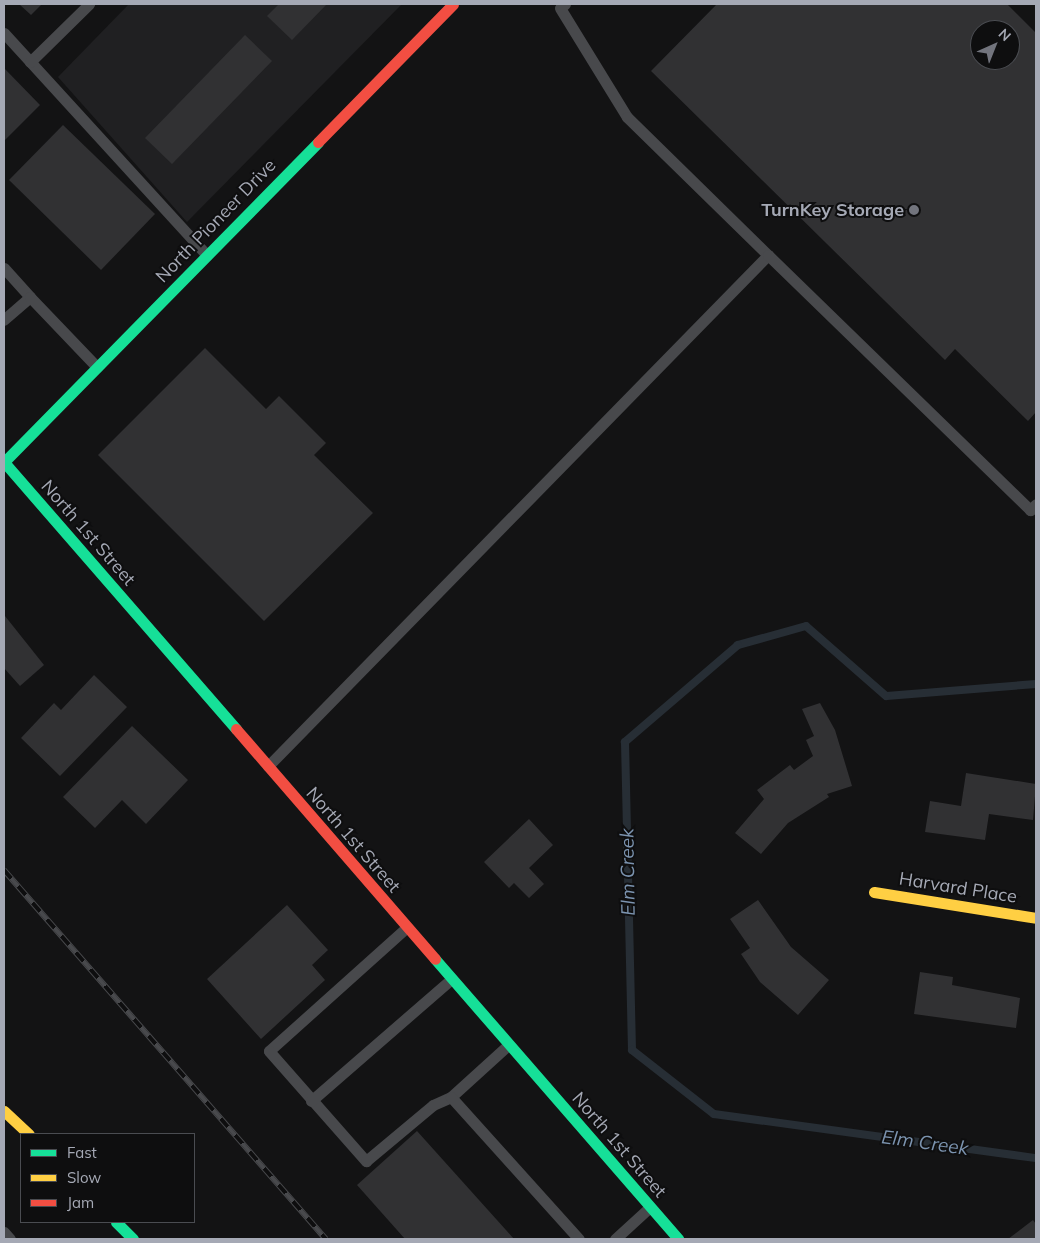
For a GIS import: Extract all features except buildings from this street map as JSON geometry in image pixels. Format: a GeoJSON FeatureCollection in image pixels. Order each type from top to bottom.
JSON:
{"type":"FeatureCollection","features":[{"type":"Feature","properties":{"kind":"main road","name":"North Pioneer Drive"},"geometry":{"type":"LineString","coordinates":[[4,462],[453,4]]}},
{"type":"Feature","properties":{"kind":"main road","name":"North 1st Street"},"geometry":{"type":"LineString","coordinates":[[4,462],[507,1046],[678,1239]]}},
{"type":"Feature","properties":{"kind":"main road","name":"Harvard Place"},"geometry":{"type":"LineString","coordinates":[[874,892],[1036,918]]}},
{"type":"Feature","properties":{"kind":"main road"},"geometry":{"type":"LineString","coordinates":[[4,1111],[28,1133]]}},
{"type":"Feature","properties":{"kind":"main road"},"geometry":{"type":"LineString","coordinates":[[117,1223],[128,1238]]}},
{"type":"Feature","properties":{"kind":"lane"},"geometry":{"type":"LineString","coordinates":[[30,62],[89,4]]}},
{"type":"Feature","properties":{"kind":"lane"},"geometry":{"type":"LineString","coordinates":[[560,5],[627,117],[1030,510],[1036,504]]}},
{"type":"Feature","properties":{"kind":"lane"},"geometry":{"type":"LineString","coordinates":[[4,33],[207,255]]}},
{"type":"Feature","properties":{"kind":"lane"},"geometry":{"type":"LineString","coordinates":[[267,767],[768,255]]}},
{"type":"Feature","properties":{"kind":"lane"},"geometry":{"type":"LineString","coordinates":[[4,268],[97,367]]}},
{"type":"Feature","properties":{"kind":"lane"},"geometry":{"type":"LineString","coordinates":[[4,320],[30,297]]}},
{"type":"Feature","properties":{"kind":"lane"},"geometry":{"type":"LineString","coordinates":[[406,928],[269,1051],[311,1101],[366,1161],[433,1106],[451,1097],[507,1046]]}},
{"type":"Feature","properties":{"kind":"lane"},"geometry":{"type":"LineString","coordinates":[[311,1101],[450,980]]}},
{"type":"Feature","properties":{"kind":"lane"},"geometry":{"type":"LineString","coordinates":[[451,1097],[579,1239]]}},
{"type":"Feature","properties":{"kind":"lane"},"geometry":{"type":"LineString","coordinates":[[615,1239],[650,1207]]}},
{"type":"Feature","properties":{"kind":"lane"},"geometry":{"type":"LineString","coordinates":[[4,1232],[10,1239]]}},
{"type":"Feature","properties":{"kind":"shaded area"},"geometry":{"type":"Polygon","coordinates":[[[129,4],[402,4],[187,222],[58,77],[129,4]]]}},
{"type":"Feature","properties":{"kind":"waterway","name":"Elm Creek"},"geometry":{"type":"LineString","coordinates":[[1036,684],[886,696],[806,626],[738,645],[625,742],[632,1050],[714,1114],[1036,1158]]}},
{"type":"Feature","properties":{"kind":"railway"},"geometry":{"type":"LineString","coordinates":[[4,870],[326,1239]]}},
{"type":"Feature","properties":{"kind":"traffic: fast"},"geometry":{"type":"LineString","coordinates":[[4,462],[318,142]]}},
{"type":"Feature","properties":{"kind":"traffic: fast"},"geometry":{"type":"LineString","coordinates":[[4,462],[236,729]]}},
{"type":"Feature","properties":{"kind":"traffic: fast"},"geometry":{"type":"LineString","coordinates":[[435,959],[678,1239]]}},
{"type":"Feature","properties":{"kind":"traffic: fast"},"geometry":{"type":"LineString","coordinates":[[117,1223],[133,1239]]}},
{"type":"Feature","properties":{"kind":"traffic: slow"},"geometry":{"type":"LineString","coordinates":[[874,892],[1036,918]]}},
{"type":"Feature","properties":{"kind":"traffic: slow"},"geometry":{"type":"LineString","coordinates":[[4,1111],[28,1133]]}},
{"type":"Feature","properties":{"kind":"traffic: jam"},"geometry":{"type":"LineString","coordinates":[[318,142],[453,4]]}},
{"type":"Feature","properties":{"kind":"traffic: jam"},"geometry":{"type":"LineString","coordinates":[[236,729],[435,959]]}},
{"type":"Feature","properties":{"kind":"place","name":"TurnKey Storage"},"geometry":{"type":"Point","coordinates":[914,210]}}]}
